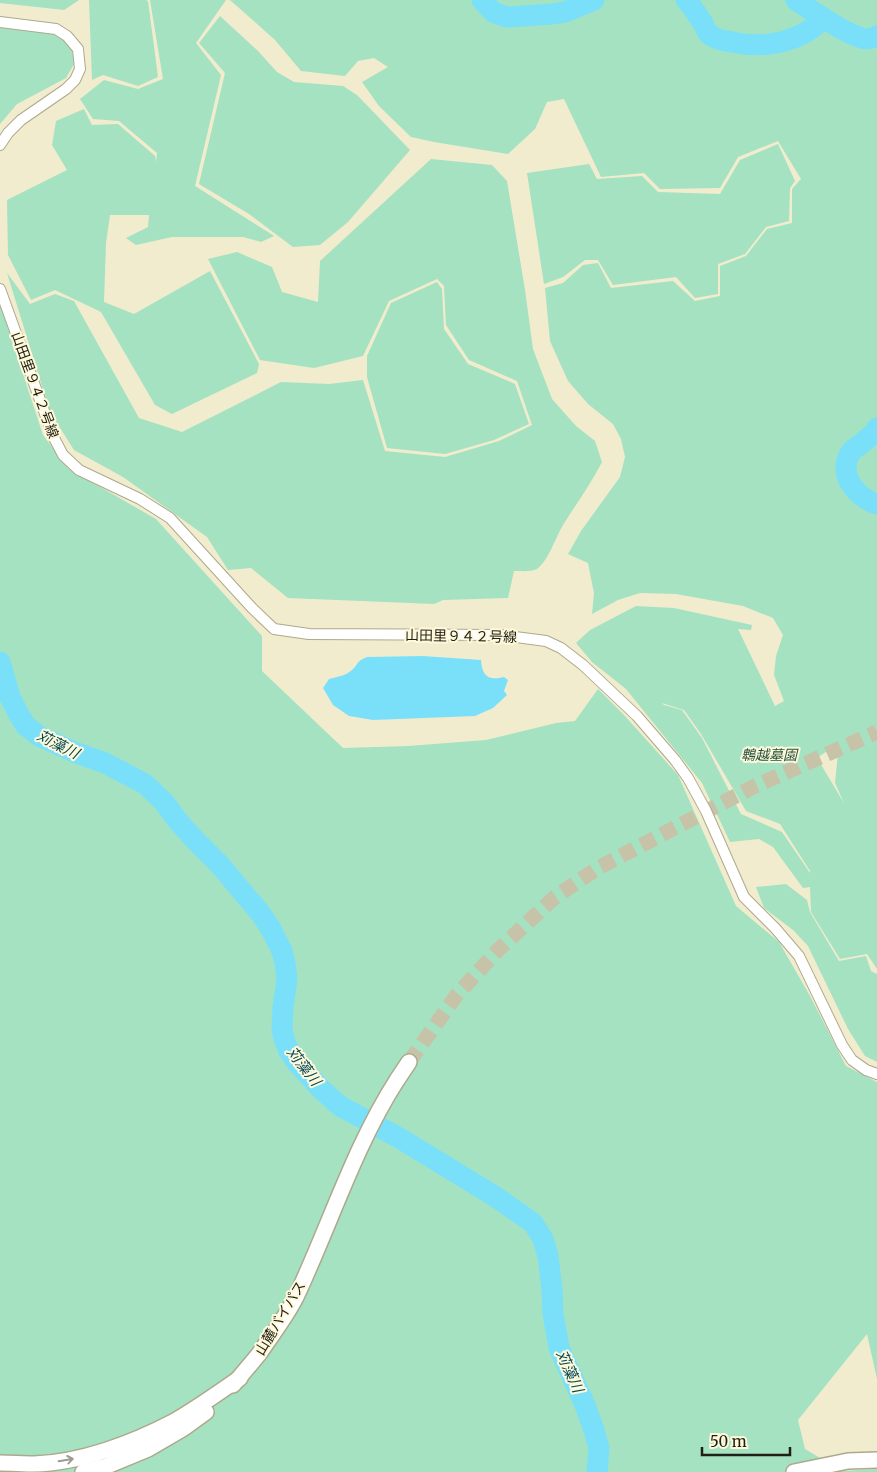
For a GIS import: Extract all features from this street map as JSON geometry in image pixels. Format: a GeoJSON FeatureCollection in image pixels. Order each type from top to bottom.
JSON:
{"type":"FeatureCollection","features":[{"type":"Feature","properties":{"kind":"street"},"geometry":{"type":"LineString","coordinates":[[0,22],[56,29],[68,36],[78,49],[80,69],[75,80],[66,89],[20,120],[0,145]]}},
{"type":"Feature","properties":{"kind":"street","name":"山田里９４２号線"},"geometry":{"type":"LineString","coordinates":[[0,289],[53,436],[63,455],[79,470],[140,499],[170,518],[252,608],[274,629],[309,634],[500,635],[523,637],[546,641],[562,648],[583,665],[637,716],[688,778],[706,812],[744,897],[775,928],[799,956],[842,1045],[852,1060],[866,1070],[877,1074]]}},
{"type":"Feature","properties":{"kind":"street","name":"山麓バイパス"},"geometry":{"type":"LineString","coordinates":[[178,1425],[204,1403],[240,1378],[259,1354],[295,1299],[355,1158],[382,1103],[409,1062]]}},
{"type":"Feature","properties":{"kind":"street"},"geometry":{"type":"LineString","coordinates":[[0,1463],[35,1464],[72,1459],[105,1450],[178,1425]]}},
{"type":"Feature","properties":{"kind":"street"},"geometry":{"type":"LineString","coordinates":[[83,1472],[108,1466],[148,1449],[178,1425]]}},
{"type":"Feature","properties":{"kind":"street"},"geometry":{"type":"LineString","coordinates":[[795,1472],[848,1461],[877,1460]]}},
{"type":"Feature","properties":{"kind":"green space"},"geometry":{"type":"Polygon","coordinates":[[[0,0],[79,0],[64,10],[0,3],[0,0]]]}},
{"type":"Feature","properties":{"kind":"green space"},"geometry":{"type":"Polygon","coordinates":[[[89,0],[148,1],[158,77],[138,86],[103,75],[92,80],[89,0]]]}},
{"type":"Feature","properties":{"kind":"green space"},"geometry":{"type":"Polygon","coordinates":[[[150,0],[226,0],[196,43],[221,75],[195,186],[274,236],[261,242],[243,237],[172,237],[136,245],[126,238],[148,227],[149,215],[110,215],[106,243],[104,302],[134,314],[210,271],[259,364],[257,373],[172,414],[155,405],[101,312],[55,290],[31,300],[8,255],[7,200],[67,170],[52,145],[56,121],[84,109],[92,125],[118,124],[155,156],[156,162],[157,153],[119,121],[93,119],[80,99],[104,80],[138,89],[163,79],[150,0]]]}},
{"type":"Feature","properties":{"kind":"green space","name":"鵯越墓園"},"geometry":{"type":"Polygon","coordinates":[[[230,0],[877,0],[877,969],[867,954],[840,959],[811,912],[810,887],[803,888],[773,847],[759,839],[730,842],[702,783],[626,689],[592,662],[576,643],[590,630],[636,606],[674,608],[752,625],[751,630],[738,629],[775,706],[784,701],[774,675],[776,656],[783,635],[773,618],[743,606],[676,594],[640,593],[618,600],[592,614],[594,593],[588,563],[568,554],[581,531],[620,477],[625,457],[621,439],[613,424],[588,404],[568,381],[550,341],[545,288],[563,283],[583,265],[598,263],[611,288],[673,281],[695,301],[720,296],[720,266],[746,256],[767,229],[792,223],[792,189],[801,179],[778,141],[738,157],[720,188],[660,189],[644,173],[601,177],[564,99],[547,102],[535,129],[508,154],[434,142],[411,137],[379,106],[362,82],[388,67],[374,58],[358,61],[345,76],[301,71],[275,40],[230,0]],[[662,703],[682,710],[702,738],[741,814],[782,832],[810,873],[780,824],[746,811],[701,734],[684,710],[662,703]],[[839,743],[817,758],[844,803],[835,783],[839,743]]]}},
{"type":"Feature","properties":{"kind":"green space"},"geometry":{"type":"Polygon","coordinates":[[[220,16],[258,51],[277,72],[294,82],[343,86],[357,95],[410,150],[348,222],[320,245],[293,247],[249,214],[199,184],[225,73],[199,43],[220,16]]]}},
{"type":"Feature","properties":{"kind":"green space"},"geometry":{"type":"Polygon","coordinates":[[[0,23],[43,27],[62,35],[72,48],[74,64],[66,78],[17,104],[0,124],[0,23]]]}},
{"type":"Feature","properties":{"kind":"green space"},"geometry":{"type":"Polygon","coordinates":[[[778,144],[795,181],[790,188],[789,221],[766,227],[745,254],[718,264],[718,294],[695,298],[676,277],[613,285],[598,260],[585,260],[563,277],[544,284],[527,173],[589,164],[597,179],[642,176],[658,192],[720,194],[740,160],[778,144]]]}},
{"type":"Feature","properties":{"kind":"green space"},"geometry":{"type":"Polygon","coordinates":[[[431,159],[492,165],[507,181],[533,349],[552,399],[576,426],[595,441],[602,462],[541,565],[532,571],[514,571],[508,598],[443,600],[434,604],[288,598],[251,568],[228,570],[207,537],[123,477],[74,450],[50,412],[7,273],[30,304],[55,294],[74,301],[139,418],[182,432],[281,382],[329,384],[363,380],[385,451],[445,457],[499,441],[532,425],[517,381],[469,360],[446,325],[444,286],[437,279],[389,301],[363,356],[314,368],[260,360],[208,259],[237,252],[272,267],[282,292],[318,302],[320,261],[431,159]]]}},
{"type":"Feature","properties":{"kind":"green space"},"geometry":{"type":"Polygon","coordinates":[[[437,282],[442,289],[444,329],[468,364],[515,384],[529,424],[494,440],[445,454],[387,448],[367,377],[367,356],[391,303],[437,282]]]}},
{"type":"Feature","properties":{"kind":"green space"},"geometry":{"type":"Polygon","coordinates":[[[0,304],[43,435],[69,469],[156,519],[262,636],[262,671],[343,748],[408,746],[486,740],[556,723],[575,721],[598,689],[678,775],[736,906],[779,942],[810,996],[846,1066],[877,1082],[877,1379],[867,1334],[798,1420],[805,1449],[842,1471],[877,1469],[877,1472],[37,1472],[0,1459],[0,304]]]}},
{"type":"Feature","properties":{"kind":"green space"},"geometry":{"type":"Polygon","coordinates":[[[786,884],[807,900],[810,912],[839,961],[866,956],[871,971],[877,974],[877,1062],[865,1056],[848,1029],[808,946],[793,930],[764,908],[756,887],[786,884]]]}},
{"type":"Feature","properties":{"kind":"water"},"geometry":{"type":"Polygon","coordinates":[[[423,656],[481,660],[484,673],[487,676],[490,678],[504,677],[508,680],[504,691],[507,695],[493,708],[475,716],[373,720],[349,716],[333,705],[323,688],[329,679],[347,674],[361,660],[367,657],[423,656]]]}},
{"type":"Feature","properties":{"kind":"waterway"},"geometry":{"type":"LineString","coordinates":[[482,0],[493,12],[507,17],[565,12],[594,0]]}},
{"type":"Feature","properties":{"kind":"waterway"},"geometry":{"type":"LineString","coordinates":[[686,0],[710,35],[720,40],[744,44],[756,45],[781,42],[804,33],[824,18]]}},
{"type":"Feature","properties":{"kind":"waterway"},"geometry":{"type":"LineString","coordinates":[[796,0],[846,32],[866,39],[877,36]]}},
{"type":"Feature","properties":{"kind":"waterway"},"geometry":{"type":"LineString","coordinates":[[877,428],[851,452],[847,460],[846,469],[847,477],[856,491],[877,504]]}},
{"type":"Feature","properties":{"kind":"waterway","name":"苅藻川"},"geometry":{"type":"LineString","coordinates":[[0,662],[10,697],[26,726],[39,736],[74,752],[105,763],[145,784],[164,802],[177,820],[220,865],[261,914],[282,951],[285,963],[287,979],[283,1007],[282,1029],[284,1039],[297,1063],[320,1088],[340,1106],[401,1139],[496,1197],[533,1223],[543,1239],[548,1256],[553,1314],[559,1348],[585,1405],[599,1448],[597,1472]]}},
{"type":"Feature","properties":{"kind":"tunnel"},"geometry":{"type":"LineString","coordinates":[[409,1062],[456,996],[498,950],[555,897],[598,868],[753,787],[877,732]]}}]}
